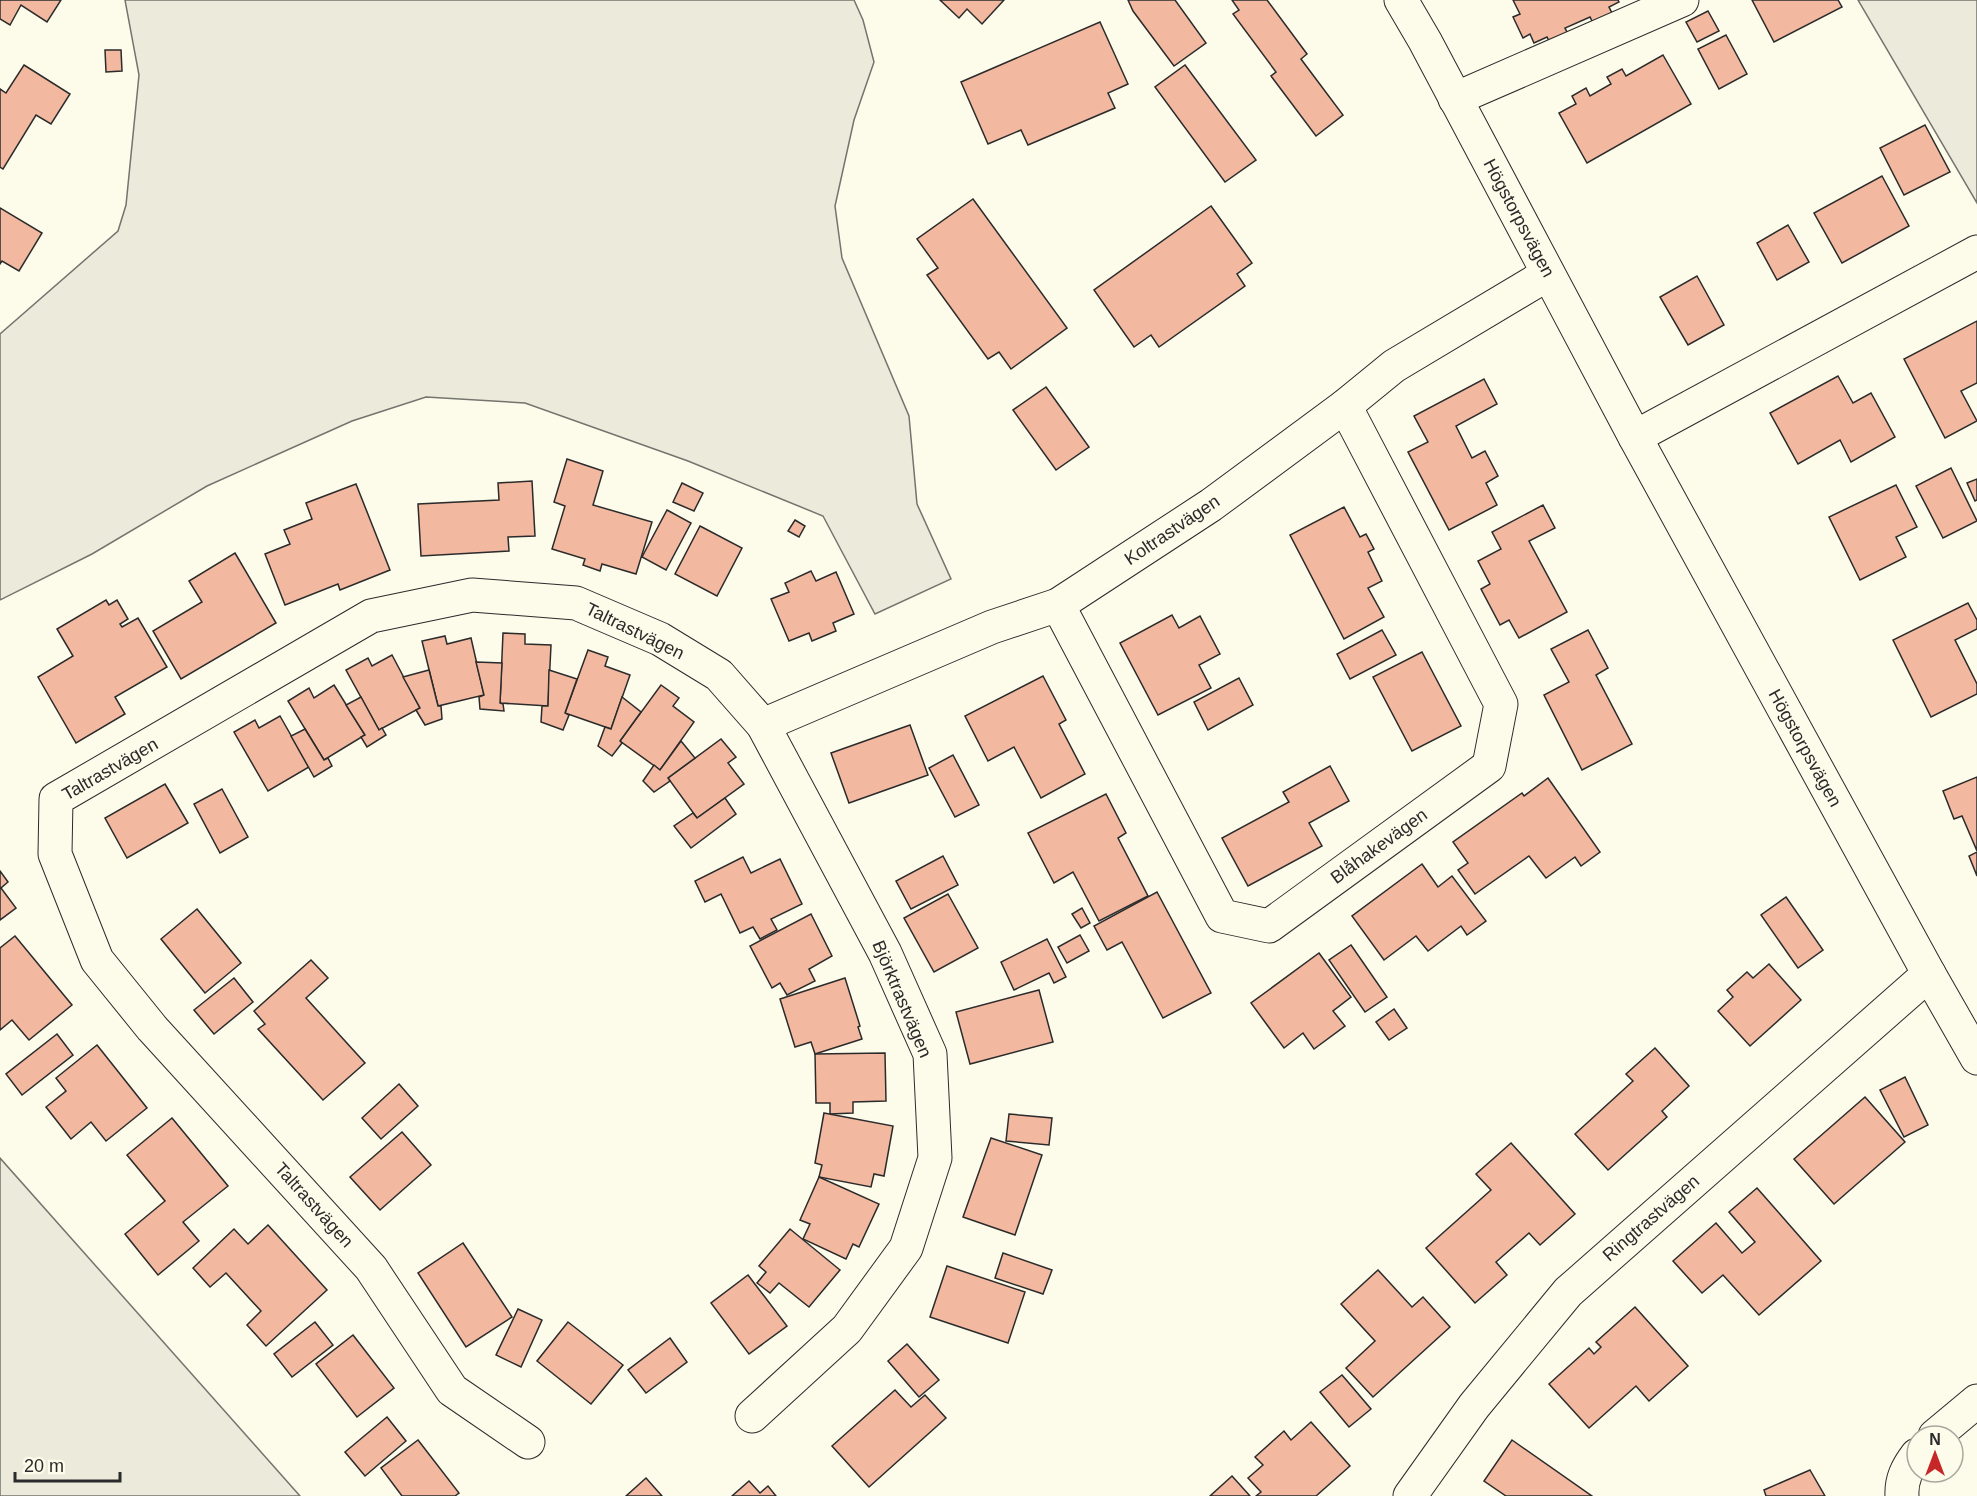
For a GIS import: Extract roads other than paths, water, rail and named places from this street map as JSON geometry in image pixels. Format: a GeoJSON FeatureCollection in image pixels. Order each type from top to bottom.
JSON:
{"type":"FeatureCollection","features":[{"type":"Feature","properties":{"kind":"street","name":"Högstorpsvägen"},"geometry":{"type":"LineString","coordinates":[[1401,0],[1635,437],[1977,1058]]}},
{"type":"Feature","properties":{"kind":"street"},"geometry":{"type":"LineString","coordinates":[[1455,99],[1682,0]]}},
{"type":"Feature","properties":{"kind":"street"},"geometry":{"type":"LineString","coordinates":[[1635,437],[1977,252]]}},
{"type":"Feature","properties":{"kind":"street","name":"Koltrastvägen"},"geometry":{"type":"LineString","coordinates":[[763,725],[993,627],[1058,605],[1211,505],[1345,406],[1394,366],[1548,274]]}},
{"type":"Feature","properties":{"kind":"street","name":"Blåhakevägen"},"geometry":{"type":"LineString","coordinates":[[1058,605],[1222,916],[1269,926],[1490,766],[1501,704],[1345,406]]}},
{"type":"Feature","properties":{"kind":"street","name":"Taltrastvägen"},"geometry":{"type":"LineString","coordinates":[[528,1442],[452,1390],[371,1268],[152,1028],[97,960],[55,854],[56,800],[371,616],[472,595],[576,603],[660,639],[719,675],[763,725]]}},
{"type":"Feature","properties":{"kind":"street","name":"Björktrastvägen"},"geometry":{"type":"LineString","coordinates":[[752,1416],[847,1329],[906,1248],[934,1158],[930,1054],[885,953],[763,725]]}},
{"type":"Feature","properties":{"kind":"street","name":"Ringtrastvägen"},"geometry":{"type":"LineString","coordinates":[[1410,1496],[1474,1406],[1568,1292],[1929,974]]}},
{"type":"Feature","properties":{"kind":"street"},"geometry":{"type":"LineString","coordinates":[[1949,1424],[1977,1401]]}},
{"type":"Feature","properties":{"kind":"street"},"geometry":{"type":"LineString","coordinates":[[1902,1496],[1905,1476]]}}]}
